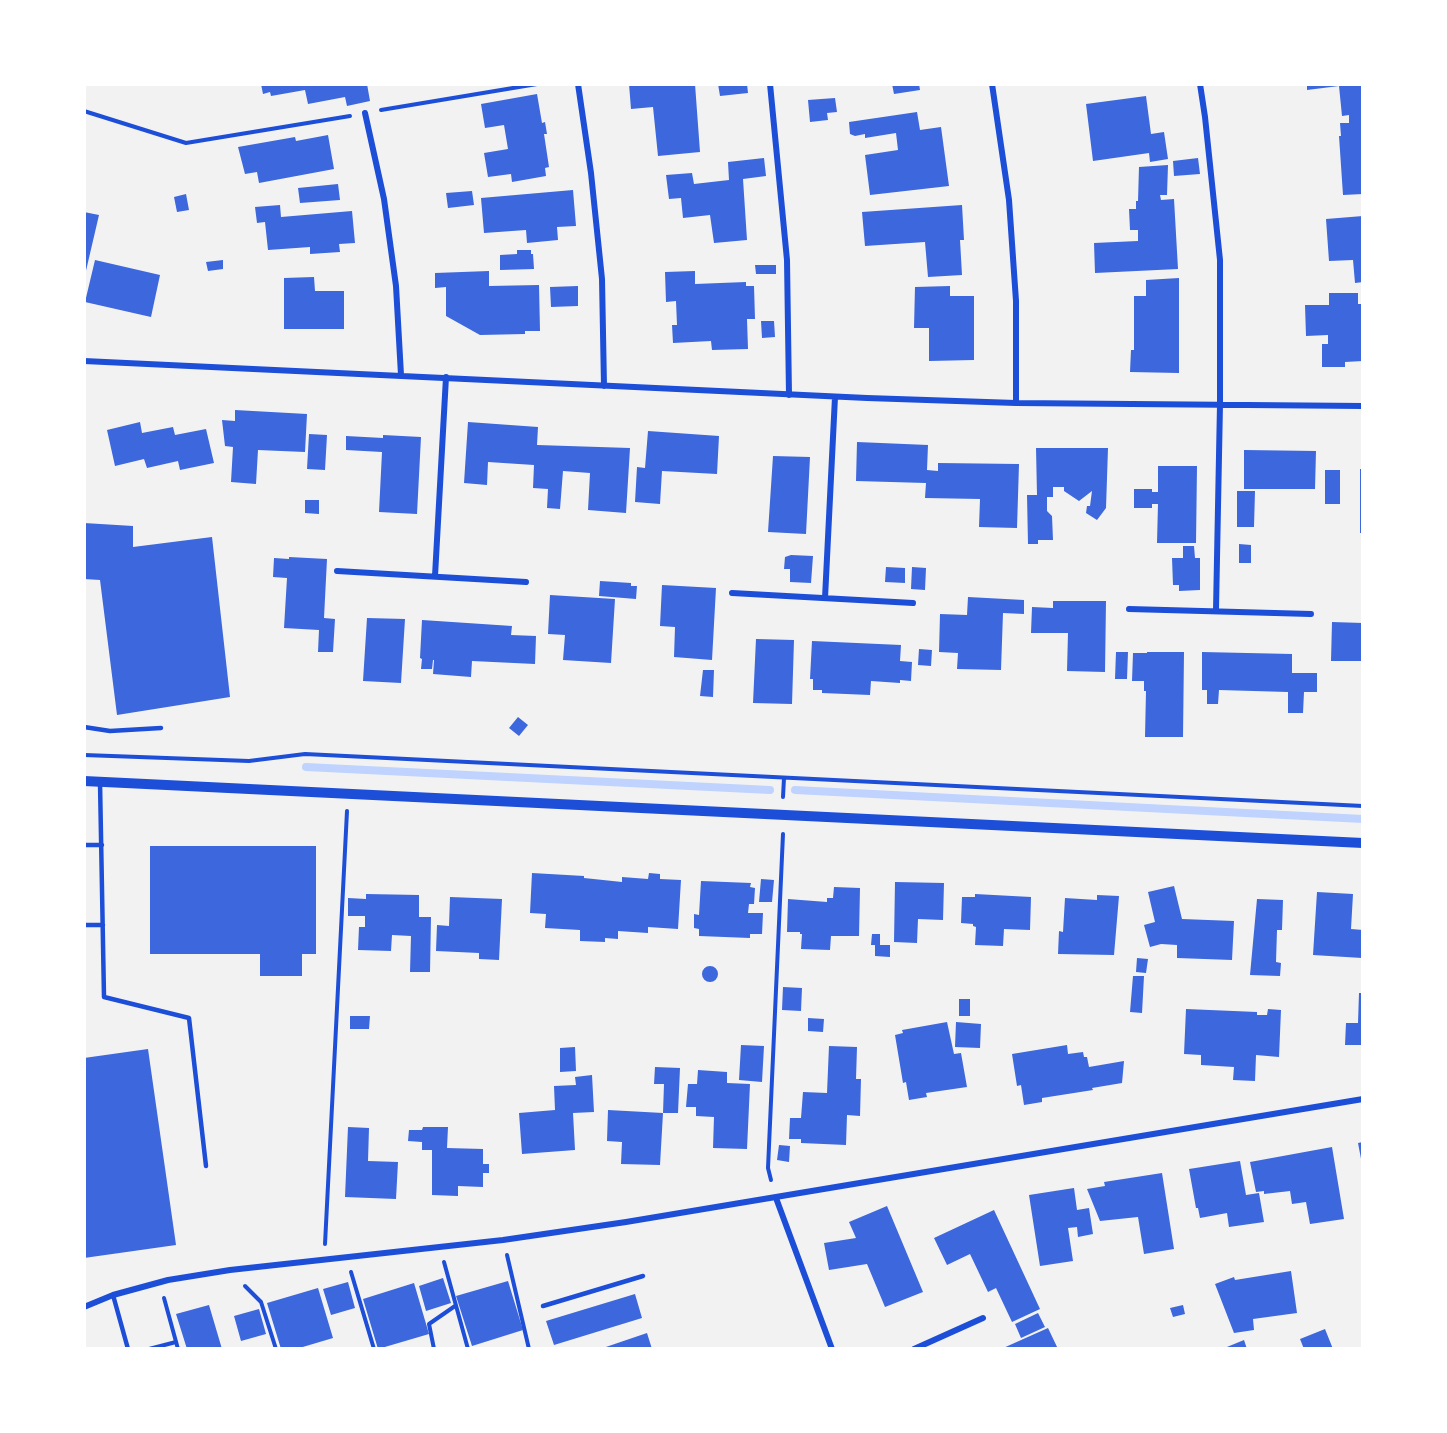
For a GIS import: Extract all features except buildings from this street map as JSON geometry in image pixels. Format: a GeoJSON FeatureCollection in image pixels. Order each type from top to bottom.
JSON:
{"type":"FeatureCollection","features":[{"type":"Feature","properties":{"kind":"street"},"geometry":{"type":"LineString","coordinates":[[578,84],[591,173],[602,279],[604,386]]}},
{"type":"Feature","properties":{"kind":"street"},"geometry":{"type":"LineString","coordinates":[[770,84],[787,260],[789,395]]}},
{"type":"Feature","properties":{"kind":"street"},"geometry":{"type":"LineString","coordinates":[[992,84],[1010,211],[1016,301],[1016,403]]}},
{"type":"Feature","properties":{"kind":"street"},"geometry":{"type":"LineString","coordinates":[[1200,84],[1220,261],[1216,610]]}},
{"type":"Feature","properties":{"kind":"street"},"geometry":{"type":"LineString","coordinates":[[365,113],[384,199],[396,286],[401,375]]}},
{"type":"Feature","properties":{"kind":"street"},"geometry":{"type":"LineString","coordinates":[[84,360],[789,395],[1016,403],[1363,406]]}},
{"type":"Feature","properties":{"kind":"street"},"geometry":{"type":"LineString","coordinates":[[435,576],[446,377]]}},
{"type":"Feature","properties":{"kind":"street"},"geometry":{"type":"LineString","coordinates":[[825,598],[836,396]]}},
{"type":"Feature","properties":{"kind":"street"},"geometry":{"type":"LineString","coordinates":[[337,571],[526,582]]}},
{"type":"Feature","properties":{"kind":"street"},"geometry":{"type":"LineString","coordinates":[[732,593],[913,603]]}},
{"type":"Feature","properties":{"kind":"street"},"geometry":{"type":"LineString","coordinates":[[1129,609],[1311,614]]}},
{"type":"Feature","properties":{"kind":"street"},"geometry":{"type":"LineString","coordinates":[[84,781],[1363,843]]}},
{"type":"Feature","properties":{"kind":"street"},"geometry":{"type":"LineString","coordinates":[[84,1307],[113,1295],[159,1282],[230,1270],[503,1240],[776,1198],[1363,1099]]}},
{"type":"Feature","properties":{"kind":"street"},"geometry":{"type":"LineString","coordinates":[[776,1198],[832,1349]]}},
{"type":"Feature","properties":{"kind":"street"},"geometry":{"type":"LineString","coordinates":[[914,1349],[984,1318]]}},
{"type":"Feature","properties":{"kind":"lane"},"geometry":{"type":"LineString","coordinates":[[84,727],[110,731],[161,728]]}},
{"type":"Feature","properties":{"kind":"lane"},"geometry":{"type":"LineString","coordinates":[[100,782],[104,997],[189,1018],[206,1166]]}},
{"type":"Feature","properties":{"kind":"lane"},"geometry":{"type":"LineString","coordinates":[[84,845],[102,845]]}},
{"type":"Feature","properties":{"kind":"lane"},"geometry":{"type":"LineString","coordinates":[[84,925],[103,925]]}},
{"type":"Feature","properties":{"kind":"lane"},"geometry":{"type":"LineString","coordinates":[[543,1306],[643,1276]]}},
{"type":"Feature","properties":{"kind":"lane"},"geometry":{"type":"LineString","coordinates":[[113,1295],[128,1349]]}},
{"type":"Feature","properties":{"kind":"path"},"geometry":{"type":"LineString","coordinates":[[84,111],[186,143],[537,84]]}},
{"type":"Feature","properties":{"kind":"path"},"geometry":{"type":"LineString","coordinates":[[84,755],[249,761],[304,754],[1363,806]]}},
{"type":"Feature","properties":{"kind":"path"},"geometry":{"type":"LineString","coordinates":[[324,1259],[348,794]]}},
{"type":"Feature","properties":{"kind":"path"},"geometry":{"type":"LineString","coordinates":[[776,1198],[768,1168],[784,816]]}},
{"type":"Feature","properties":{"kind":"path"},"geometry":{"type":"LineString","coordinates":[[503,1240],[529,1349]]}},
{"type":"Feature","properties":{"kind":"path"},"geometry":{"type":"LineString","coordinates":[[440,1247],[468,1349]]}},
{"type":"Feature","properties":{"kind":"path"},"geometry":{"type":"LineString","coordinates":[[347,1257],[374,1349]]}},
{"type":"Feature","properties":{"kind":"path"},"geometry":{"type":"LineString","coordinates":[[230,1270],[261,1302],[276,1349]]}},
{"type":"Feature","properties":{"kind":"path"},"geometry":{"type":"LineString","coordinates":[[159,1282],[178,1349]]}},
{"type":"Feature","properties":{"kind":"path"},"geometry":{"type":"LineString","coordinates":[[434,1349],[429,1324],[455,1306]]}},
{"type":"Feature","properties":{"kind":"path"},"geometry":{"type":"LineString","coordinates":[[149,1349],[176,1342]]}},
{"type":"Feature","properties":{"kind":"waterway"},"geometry":{"type":"LineString","coordinates":[[306,767],[770,790]]}},
{"type":"Feature","properties":{"kind":"waterway"},"geometry":{"type":"LineString","coordinates":[[795,790],[1363,819]]}}]}
